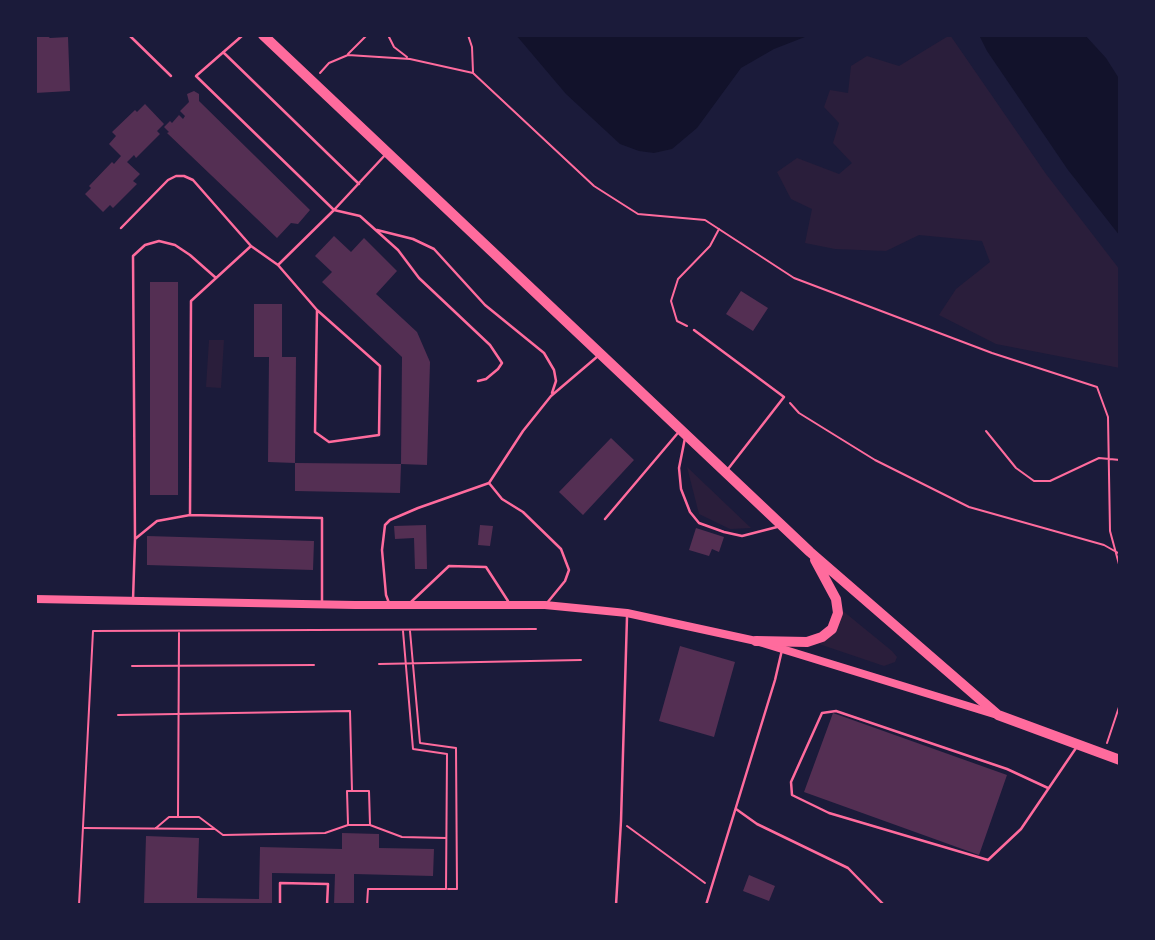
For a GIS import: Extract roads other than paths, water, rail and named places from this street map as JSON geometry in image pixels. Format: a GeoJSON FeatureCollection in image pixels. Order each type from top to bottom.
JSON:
{"type":"FeatureCollection","features":[{"type":"Feature","properties":{"kind":"highway"},"geometry":{"type":"LineString","coordinates":[[263,35],[810,552],[998,715],[1120,760]]}},
{"type":"Feature","properties":{"kind":"highway"},"geometry":{"type":"LineString","coordinates":[[756,641],[807,642],[822,637],[832,629],[838,612],[836,598],[810,552]]}},
{"type":"Feature","properties":{"kind":"street"},"geometry":{"type":"LineString","coordinates":[[35,599],[510,605],[627,613],[756,641],[998,715]]}},
{"type":"Feature","properties":{"kind":"lane"},"geometry":{"type":"LineString","coordinates":[[129,35],[171,76]]}},
{"type":"Feature","properties":{"kind":"lane"},"geometry":{"type":"LineString","coordinates":[[243,35],[195,76],[334,210],[360,216],[398,250],[419,278],[490,345],[502,363],[486,379],[478,381]]}},
{"type":"Feature","properties":{"kind":"lane"},"geometry":{"type":"LineString","coordinates":[[223,52],[359,184]]}},
{"type":"Feature","properties":{"kind":"lane"},"geometry":{"type":"LineString","coordinates":[[278,265],[387,153]]}},
{"type":"Feature","properties":{"kind":"lane"},"geometry":{"type":"LineString","coordinates":[[121,228],[168,180],[184,176],[193,180],[251,246],[278,265],[317,310],[380,366],[379,435],[330,442],[315,432],[317,310]]}},
{"type":"Feature","properties":{"kind":"lane"},"geometry":{"type":"LineString","coordinates":[[376,230],[413,239],[434,249],[485,305],[544,353],[554,370],[556,381],[551,396]]}},
{"type":"Feature","properties":{"kind":"lane"},"geometry":{"type":"LineString","coordinates":[[133,600],[133,256],[145,245],[159,241],[175,245],[216,278]]}},
{"type":"Feature","properties":{"kind":"lane"},"geometry":{"type":"LineString","coordinates":[[190,515],[191,301],[251,246]]}},
{"type":"Feature","properties":{"kind":"lane"},"geometry":{"type":"LineString","coordinates":[[694,330],[784,397],[726,472]]}},
{"type":"Feature","properties":{"kind":"lane"},"geometry":{"type":"LineString","coordinates":[[389,604],[382,550],[385,525],[390,520],[418,508],[489,483],[523,430],[551,396],[601,354]]}},
{"type":"Feature","properties":{"kind":"lane"},"geometry":{"type":"LineString","coordinates":[[605,519],[683,432]]}},
{"type":"Feature","properties":{"kind":"lane"},"geometry":{"type":"LineString","coordinates":[[683,432],[679,468],[681,489],[690,512],[699,523],[742,536],[782,526]]}},
{"type":"Feature","properties":{"kind":"lane"},"geometry":{"type":"LineString","coordinates":[[489,483],[502,499],[523,512],[561,549],[569,570],[565,581],[545,606]]}},
{"type":"Feature","properties":{"kind":"lane"},"geometry":{"type":"LineString","coordinates":[[135,539],[156,520],[190,515],[322,518],[322,603]]}},
{"type":"Feature","properties":{"kind":"lane"},"geometry":{"type":"LineString","coordinates":[[409,604],[449,566],[486,568],[510,605]]}},
{"type":"Feature","properties":{"kind":"lane"},"geometry":{"type":"LineString","coordinates":[[616,905],[627,613]]}},
{"type":"Feature","properties":{"kind":"lane"},"geometry":{"type":"LineString","coordinates":[[706,905],[782,650]]}},
{"type":"Feature","properties":{"kind":"lane"},"geometry":{"type":"LineString","coordinates":[[1048,788],[1007,769],[836,711],[822,713],[791,782],[792,795],[829,813],[988,860],[1021,829],[1079,745]]}},
{"type":"Feature","properties":{"kind":"lane"},"geometry":{"type":"LineString","coordinates":[[736,809],[757,824],[848,868],[884,905]]}},
{"type":"Feature","properties":{"kind":"lane"},"geometry":{"type":"LineString","coordinates":[[280,905],[280,883],[328,884],[327,905]]}}]}
